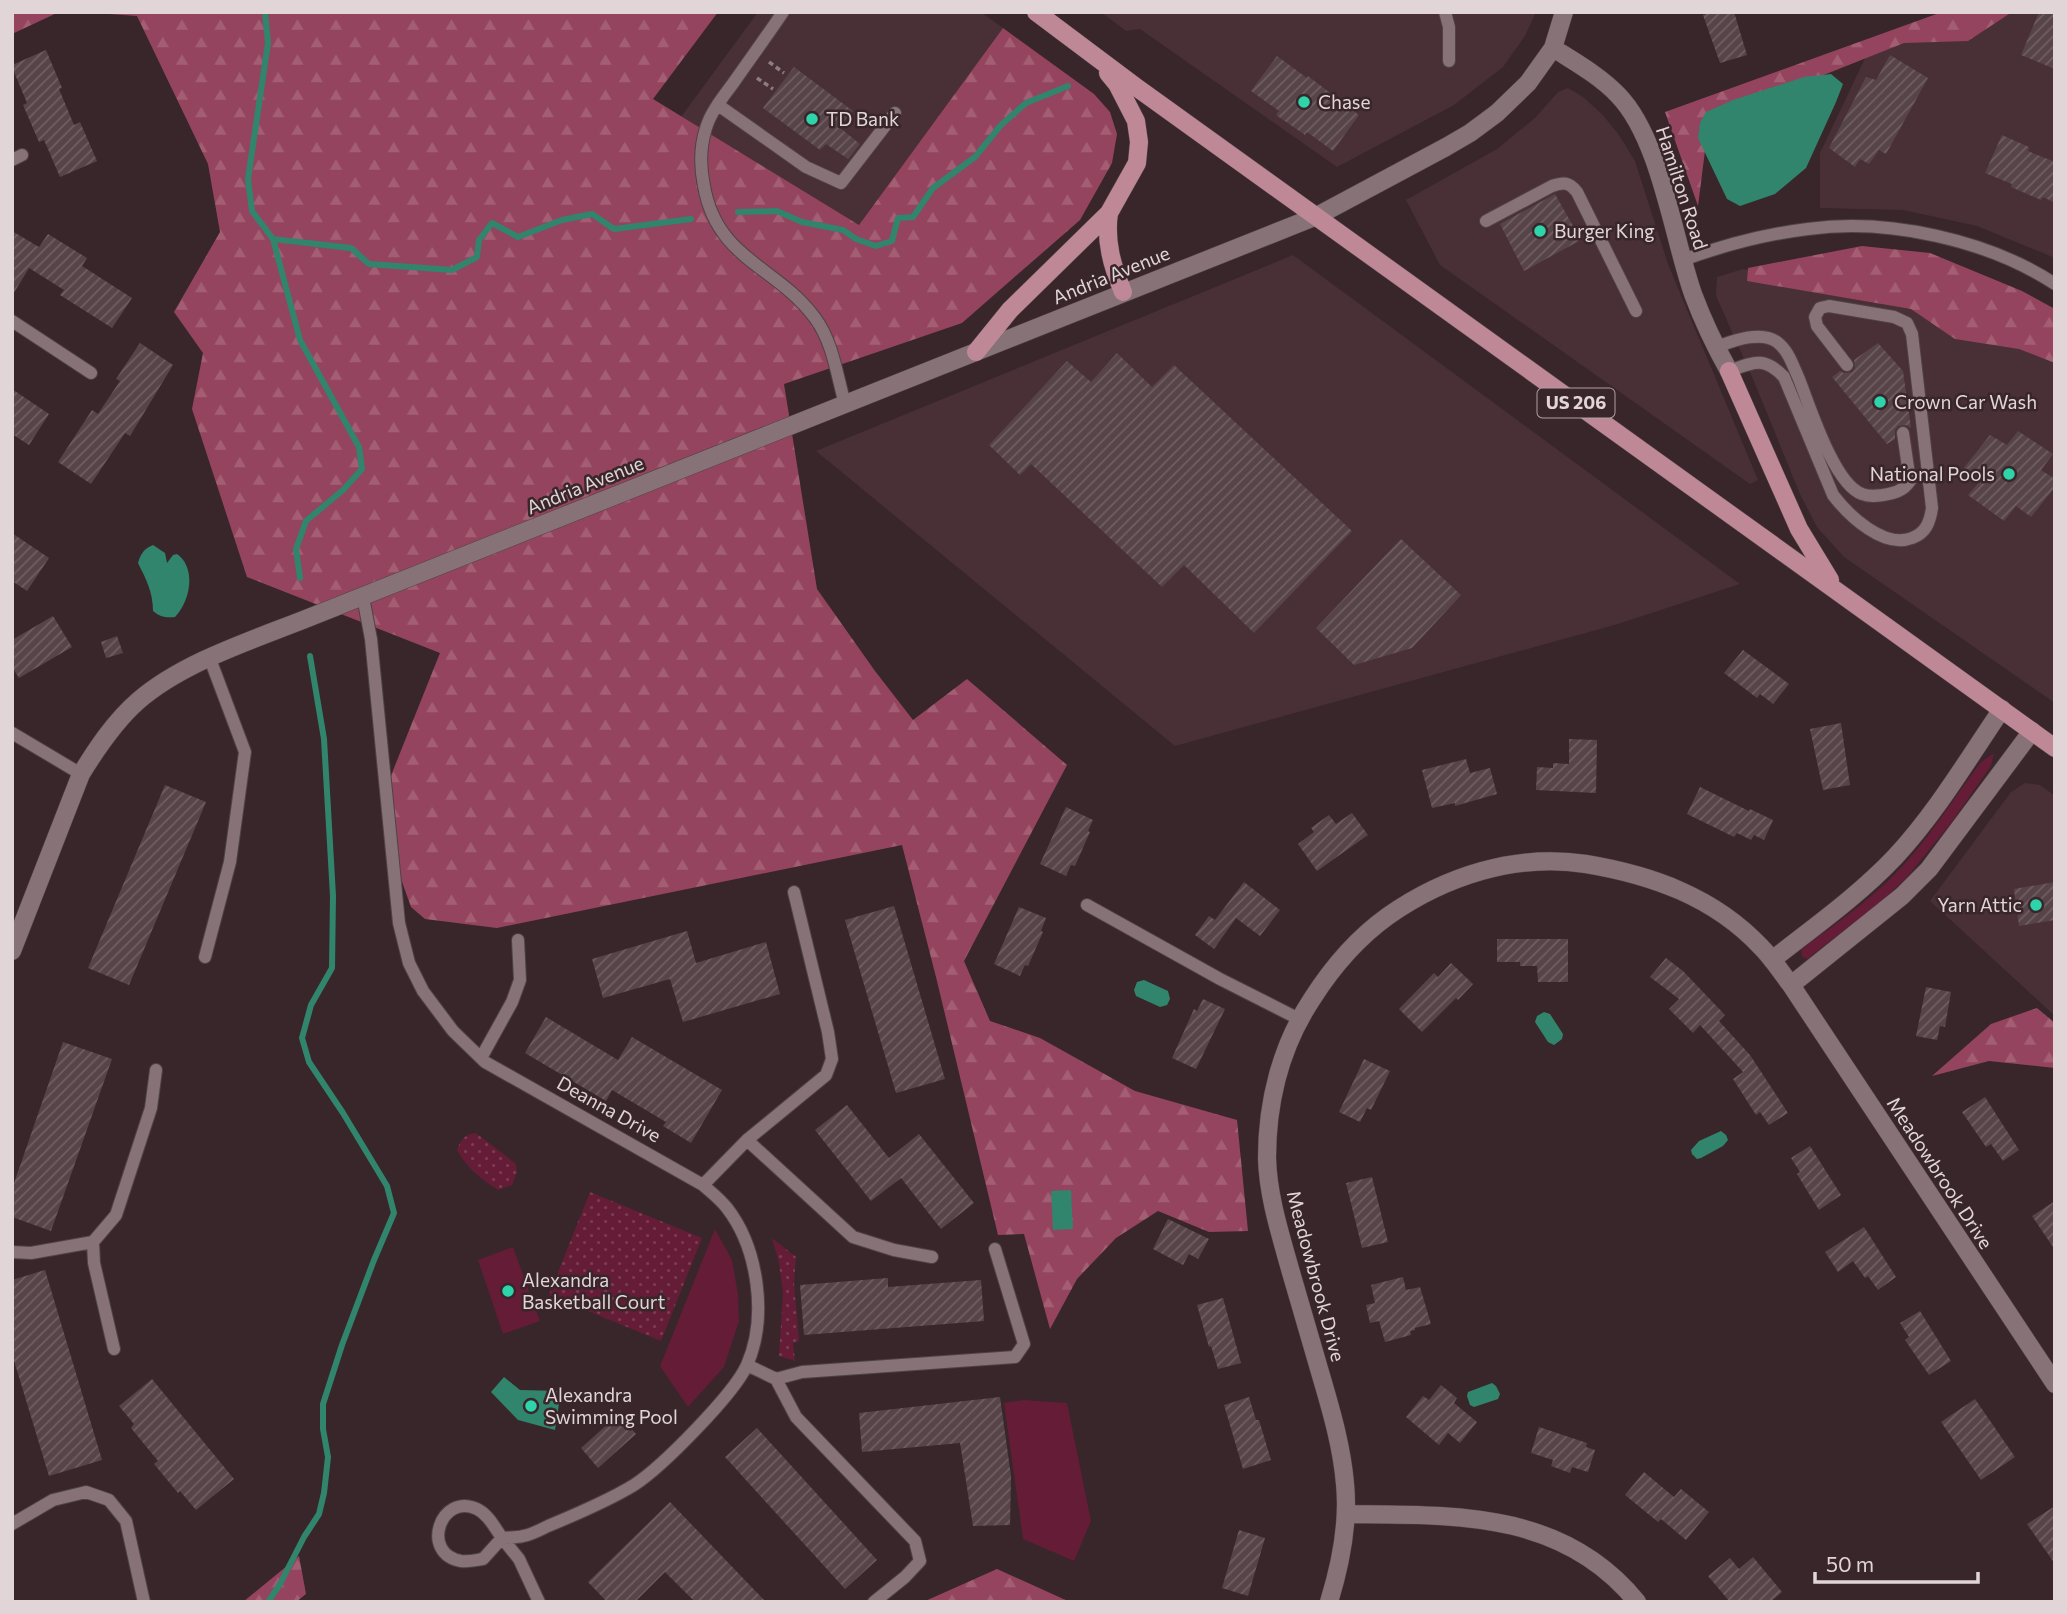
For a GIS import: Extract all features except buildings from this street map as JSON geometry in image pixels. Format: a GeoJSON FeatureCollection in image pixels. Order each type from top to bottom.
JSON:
{"type":"FeatureCollection","features":[{"type":"Feature","properties":{"kind":"main road","name":"US 206"},"geometry":{"type":"LineString","coordinates":[[1036,12],[2055,748]]}},
{"type":"Feature","properties":{"kind":"main road"},"geometry":{"type":"LineString","coordinates":[[976,352],[1010,310],[1109,213],[1138,163],[1136,121],[1128,102],[1117,84],[1091,54]]}},
{"type":"Feature","properties":{"kind":"main road"},"geometry":{"type":"LineString","coordinates":[[1109,213],[1107,230],[1110,256],[1123,292]]}},
{"type":"Feature","properties":{"kind":"main road"},"geometry":{"type":"LineString","coordinates":[[1729,371],[1799,529],[1836,589]]}},
{"type":"Feature","properties":{"kind":"street"},"geometry":{"type":"LineString","coordinates":[[1317,216],[1470,133],[1497,113],[1528,83],[1553,48],[1564,12]]}},
{"type":"Feature","properties":{"kind":"street","name":"Hamilton Road"},"geometry":{"type":"LineString","coordinates":[[1553,48],[1618,94],[1633,114],[1646,139],[1693,292],[1729,371]]}},
{"type":"Feature","properties":{"kind":"street","name":"Andria Avenue"},"geometry":{"type":"LineString","coordinates":[[12,951],[81,774],[92,755],[122,716],[139,700],[172,677],[209,659],[1317,216]]}},
{"type":"Feature","properties":{"kind":"street"},"geometry":{"type":"LineString","coordinates":[[1772,960],[1846,902],[1896,856],[1927,818],[2002,709]]}},
{"type":"Feature","properties":{"kind":"street"},"geometry":{"type":"LineString","coordinates":[[1791,985],[1902,897],[1928,869],[2032,731]]}},
{"type":"Feature","properties":{"kind":"street","name":"Meadowbrook Drive"},"geometry":{"type":"LineString","coordinates":[[1329,1602],[1342,1547],[1346,1514],[1342,1455],[1271,1193],[1267,1159],[1274,1091],[1284,1054],[1299,1019],[1326,976],[1347,951],[1372,928],[1426,892],[1479,871],[1512,864],[1548,861],[1581,863],[1653,878],[1687,894],[1740,927],[1762,947],[1791,985],[2055,1384]]}},
{"type":"Feature","properties":{"kind":"street"},"geometry":{"type":"LineString","coordinates":[[1346,1514],[1469,1518],[1524,1527],[1556,1539],[1586,1556],[1611,1575],[1637,1602]]}},
{"type":"Feature","properties":{"kind":"lane"},"geometry":{"type":"LineString","coordinates":[[783,12],[706,126],[701,171],[706,198],[717,223],[731,244],[754,265],[785,287],[805,305],[817,321],[828,342],[845,404]]}},
{"type":"Feature","properties":{"kind":"lane"},"geometry":{"type":"LineString","coordinates":[[1445,12],[1449,27],[1450,61]]}},
{"type":"Feature","properties":{"kind":"lane"},"geometry":{"type":"LineString","coordinates":[[718,105],[806,167],[841,183],[895,113]]}},
{"type":"Feature","properties":{"kind":"lane"},"geometry":{"type":"LineString","coordinates":[[1486,221],[1552,186],[1567,183],[1572,186],[1636,311]]}},
{"type":"Feature","properties":{"kind":"lane"},"geometry":{"type":"LineString","coordinates":[[1683,260],[1758,237],[1810,228],[1858,226],[1929,234],[1984,249],[2034,271],[2055,284]]}},
{"type":"Feature","properties":{"kind":"lane"},"geometry":{"type":"LineString","coordinates":[[1729,371],[1763,362],[1773,365],[1784,377],[1833,495],[1844,510],[1887,540],[1908,540],[1925,529],[1931,520],[1932,508],[1912,334],[1907,323],[1894,317],[1829,306],[1820,309],[1815,317],[1817,327],[1847,365]]}},
{"type":"Feature","properties":{"kind":"lane"},"geometry":{"type":"LineString","coordinates":[[12,321],[91,373]]}},
{"type":"Feature","properties":{"kind":"lane"},"geometry":{"type":"LineString","coordinates":[[1716,347],[1743,337],[1769,338],[1776,341],[1790,359],[1836,470],[1861,494],[1874,496],[1906,488],[1910,481],[1903,433]]}},
{"type":"Feature","properties":{"kind":"lane","name":"Deanna Drive"},"geometry":{"type":"LineString","coordinates":[[363,597],[371,639],[400,923],[409,963],[423,991],[453,1031],[485,1062],[704,1185],[727,1208],[747,1244],[758,1286],[758,1318],[747,1365],[737,1382],[709,1415],[635,1484],[567,1518],[523,1536],[502,1538],[483,1559],[467,1562],[450,1557],[444,1551],[438,1535],[439,1525],[451,1510],[469,1506],[486,1515],[502,1538]]}},
{"type":"Feature","properties":{"kind":"lane"},"geometry":{"type":"LineString","coordinates":[[205,957],[230,862],[245,752],[209,659]]}},
{"type":"Feature","properties":{"kind":"lane"},"geometry":{"type":"LineString","coordinates":[[12,733],[81,774]]}},
{"type":"Feature","properties":{"kind":"lane"},"geometry":{"type":"LineString","coordinates":[[704,1185],[747,1140],[827,1074],[832,1059],[794,892]]}},
{"type":"Feature","properties":{"kind":"lane"},"geometry":{"type":"LineString","coordinates":[[1087,905],[1220,979],[1299,1019]]}},
{"type":"Feature","properties":{"kind":"lane"},"geometry":{"type":"LineString","coordinates":[[481,1058],[512,1002],[520,979],[518,940]]}},
{"type":"Feature","properties":{"kind":"lane"},"geometry":{"type":"LineString","coordinates":[[12,1252],[31,1253],[93,1242],[116,1215],[151,1108],[156,1070]]}},
{"type":"Feature","properties":{"kind":"lane"},"geometry":{"type":"LineString","coordinates":[[747,1140],[853,1237],[894,1250],[932,1257]]}},
{"type":"Feature","properties":{"kind":"lane"},"geometry":{"type":"LineString","coordinates":[[93,1242],[94,1262],[114,1349]]}},
{"type":"Feature","properties":{"kind":"lane"},"geometry":{"type":"LineString","coordinates":[[776,1379],[802,1372],[1015,1357],[1024,1344],[995,1249]]}},
{"type":"Feature","properties":{"kind":"lane"},"geometry":{"type":"LineString","coordinates":[[747,1365],[776,1379],[796,1417],[915,1541],[920,1561],[874,1602]]}},
{"type":"Feature","properties":{"kind":"lane"},"geometry":{"type":"LineString","coordinates":[[12,1524],[53,1500],[86,1492],[109,1500],[126,1521],[144,1602]]}},
{"type":"Feature","properties":{"kind":"lane"},"geometry":{"type":"LineString","coordinates":[[502,1538],[519,1559],[539,1602]]}},
{"type":"Feature","properties":{"kind":"shaded area"},"geometry":{"type":"Polygon","coordinates":[[[758,12],[981,12],[1003,28],[859,225],[681,117],[758,12]]]}},
{"type":"Feature","properties":{"kind":"shaded area"},"geometry":{"type":"Polygon","coordinates":[[[1101,12],[1536,12],[1525,36],[1503,67],[1454,105],[1337,167],[1140,29],[1126,31],[1101,12]]]}},
{"type":"Feature","properties":{"kind":"shaded area"},"geometry":{"type":"Polygon","coordinates":[[[1991,12],[2055,12],[2055,258],[1977,226],[1903,210],[1820,208],[1820,153],[1868,52],[1991,12]]]}},
{"type":"Feature","properties":{"kind":"shaded area"},"geometry":{"type":"Polygon","coordinates":[[[1831,74],[1843,84],[1806,168],[1775,194],[1740,206],[1727,199],[1698,138],[1700,123],[1706,112],[1733,100],[1804,77],[1831,74]]]}},
{"type":"Feature","properties":{"kind":"shaded area"},"geometry":{"type":"Polygon","coordinates":[[[1568,88],[1602,114],[1635,161],[1668,264],[1758,480],[1750,484],[1440,265],[1406,200],[1497,149],[1535,118],[1558,92],[1568,88]]]}},
{"type":"Feature","properties":{"kind":"shaded area"},"geometry":{"type":"Polygon","coordinates":[[[1293,255],[1740,584],[1618,624],[1175,746],[816,451],[1293,255]]]}},
{"type":"Feature","properties":{"kind":"shaded area"},"geometry":{"type":"Polygon","coordinates":[[[1743,269],[1934,307],[2055,353],[2055,703],[1844,557],[1817,527],[1800,494],[1716,296],[1717,277],[1743,269]]]}},
{"type":"Feature","properties":{"kind":"shaded area"},"geometry":{"type":"Polygon","coordinates":[[[153,545],[165,553],[167,563],[177,554],[187,568],[187,594],[175,617],[163,617],[153,611],[150,592],[138,563],[143,552],[153,545]]]}},
{"type":"Feature","properties":{"kind":"shaded area"},"geometry":{"type":"Polygon","coordinates":[[[1994,753],[1991,766],[1951,823],[1908,876],[1884,899],[1808,959],[1802,957],[1801,950],[1893,876],[1928,835],[1981,762],[1994,753]]]}},
{"type":"Feature","properties":{"kind":"shaded area"},"geometry":{"type":"Polygon","coordinates":[[[2025,783],[2040,785],[2055,796],[2055,1016],[1930,901],[2011,792],[2025,783]]]}},
{"type":"Feature","properties":{"kind":"shaded area"},"geometry":{"type":"Polygon","coordinates":[[[1144,980],[1168,991],[1170,999],[1167,1005],[1160,1007],[1136,996],[1134,990],[1137,982],[1144,980]]]}},
{"type":"Feature","properties":{"kind":"shaded area"},"geometry":{"type":"Polygon","coordinates":[[[1544,1012],[1550,1014],[1563,1034],[1562,1039],[1554,1045],[1548,1042],[1535,1022],[1537,1016],[1544,1012]]]}},
{"type":"Feature","properties":{"kind":"shaded area"},"geometry":{"type":"Polygon","coordinates":[[[1721,1131],[1728,1140],[1723,1146],[1701,1158],[1697,1159],[1692,1154],[1691,1150],[1699,1141],[1721,1131]]]}},
{"type":"Feature","properties":{"kind":"shaded area"},"geometry":{"type":"Polygon","coordinates":[[[476,1133],[516,1164],[517,1172],[512,1185],[498,1190],[465,1162],[457,1150],[466,1136],[476,1133]]]}},
{"type":"Feature","properties":{"kind":"shaded area"},"geometry":{"type":"Polygon","coordinates":[[[1071,1190],[1073,1229],[1053,1230],[1051,1191],[1071,1190]]]}},
{"type":"Feature","properties":{"kind":"shaded area"},"geometry":{"type":"Polygon","coordinates":[[[590,1192],[702,1238],[661,1341],[549,1295],[590,1192]]]}},
{"type":"Feature","properties":{"kind":"shaded area"},"geometry":{"type":"Polygon","coordinates":[[[715,1229],[732,1260],[739,1321],[724,1367],[688,1407],[660,1366],[715,1229]]]}},
{"type":"Feature","properties":{"kind":"shaded area"},"geometry":{"type":"Polygon","coordinates":[[[772,1238],[796,1257],[794,1283],[799,1341],[793,1343],[795,1361],[779,1356],[783,1292],[772,1238]]]}},
{"type":"Feature","properties":{"kind":"shaded area","name":"Alexandra Basketball Court"},"geometry":{"type":"Polygon","coordinates":[[[513,1247],[540,1321],[503,1334],[478,1260],[513,1247]]]}},
{"type":"Feature","properties":{"kind":"shaded area","name":"Alexandra Swimming Pool"},"geometry":{"type":"Polygon","coordinates":[[[504,1377],[520,1390],[561,1391],[555,1430],[518,1420],[491,1392],[504,1377]]]}},
{"type":"Feature","properties":{"kind":"shaded area"},"geometry":{"type":"Polygon","coordinates":[[[1492,1383],[1500,1394],[1498,1399],[1474,1407],[1470,1405],[1468,1392],[1492,1383]]]}},
{"type":"Feature","properties":{"kind":"shaded area"},"geometry":{"type":"Polygon","coordinates":[[[1023,1400],[1067,1403],[1091,1521],[1074,1561],[1023,1539],[1004,1403],[1023,1400]]]}},
{"type":"Feature","properties":{"kind":"green space"},"geometry":{"type":"Polygon","coordinates":[[[12,12],[59,12],[12,34],[12,12]]]}},
{"type":"Feature","properties":{"kind":"green space"},"geometry":{"type":"Polygon","coordinates":[[[82,12],[718,12],[653,99],[859,225],[1003,28],[1094,94],[1110,112],[1117,134],[1112,163],[1080,220],[962,323],[784,384],[817,589],[875,671],[913,720],[967,679],[1067,765],[964,961],[990,1021],[1040,1038],[1135,1091],[1237,1120],[1248,1231],[1209,1232],[1158,1211],[1116,1238],[1077,1279],[1050,1329],[1024,1234],[998,1235],[902,845],[497,928],[425,919],[411,907],[401,879],[388,783],[440,653],[247,577],[192,409],[203,353],[174,312],[220,232],[208,164],[137,16],[82,12]]]}},
{"type":"Feature","properties":{"kind":"green space"},"geometry":{"type":"Polygon","coordinates":[[[1942,12],[2012,12],[1968,41],[1904,43],[1709,119],[1698,206],[1665,112],[1942,12]]]}},
{"type":"Feature","properties":{"kind":"green space"},"geometry":{"type":"Polygon","coordinates":[[[1862,246],[1930,253],[2022,291],[2055,309],[2055,363],[2019,349],[1955,339],[1911,309],[1747,281],[1748,268],[1862,246]]]}},
{"type":"Feature","properties":{"kind":"green space"},"geometry":{"type":"Polygon","coordinates":[[[2037,1008],[2055,1023],[2055,1068],[1989,1061],[1932,1076],[1991,1024],[2037,1008]]]}},
{"type":"Feature","properties":{"kind":"green space"},"geometry":{"type":"Polygon","coordinates":[[[299,1556],[306,1594],[296,1602],[243,1602],[299,1556]]]}},
{"type":"Feature","properties":{"kind":"green space"},"geometry":{"type":"Polygon","coordinates":[[[997,1569],[1070,1602],[923,1602],[997,1569]]]}},
{"type":"Feature","properties":{"kind":"waterway"},"geometry":{"type":"LineString","coordinates":[[265,12],[268,43],[248,179],[252,211],[273,239],[300,340],[359,447],[362,469],[343,490],[306,521],[296,549],[300,578]]}},
{"type":"Feature","properties":{"kind":"waterway"},"geometry":{"type":"LineString","coordinates":[[738,212],[777,211],[802,222],[843,230],[856,239],[876,246],[892,241],[898,218],[913,217],[933,188],[975,157],[1001,125],[1026,103],[1068,86]]}},
{"type":"Feature","properties":{"kind":"waterway"},"geometry":{"type":"LineString","coordinates":[[273,239],[351,248],[369,264],[452,270],[477,257],[479,240],[492,223],[518,237],[562,220],[592,214],[614,229],[691,219]]}},
{"type":"Feature","properties":{"kind":"waterway"},"geometry":{"type":"LineString","coordinates":[[268,1602],[319,1514],[328,1457],[323,1429],[323,1404],[342,1345],[394,1213],[387,1186],[309,1062],[302,1038],[311,1005],[332,968],[333,896],[324,739],[310,656]]}},
{"type":"Feature","properties":{"kind":"place","name":"Chase"},"geometry":{"type":"Point","coordinates":[1304,102]}},
{"type":"Feature","properties":{"kind":"place","name":"TD Bank"},"geometry":{"type":"Point","coordinates":[812,119]}},
{"type":"Feature","properties":{"kind":"place","name":"Burger King"},"geometry":{"type":"Point","coordinates":[1540,231]}},
{"type":"Feature","properties":{"kind":"place","name":"Crown Car Wash"},"geometry":{"type":"Point","coordinates":[1880,402]}},
{"type":"Feature","properties":{"kind":"place","name":"National Pools"},"geometry":{"type":"Point","coordinates":[2009,474]}},
{"type":"Feature","properties":{"kind":"place","name":"Yarn Attic"},"geometry":{"type":"Point","coordinates":[2036,905]}},
{"type":"Feature","properties":{"kind":"place","name":"Alexandra Basketball Court"},"geometry":{"type":"Point","coordinates":[508,1291]}},
{"type":"Feature","properties":{"kind":"place","name":"Alexandra Swimming Pool"},"geometry":{"type":"Point","coordinates":[531,1406]}}]}
